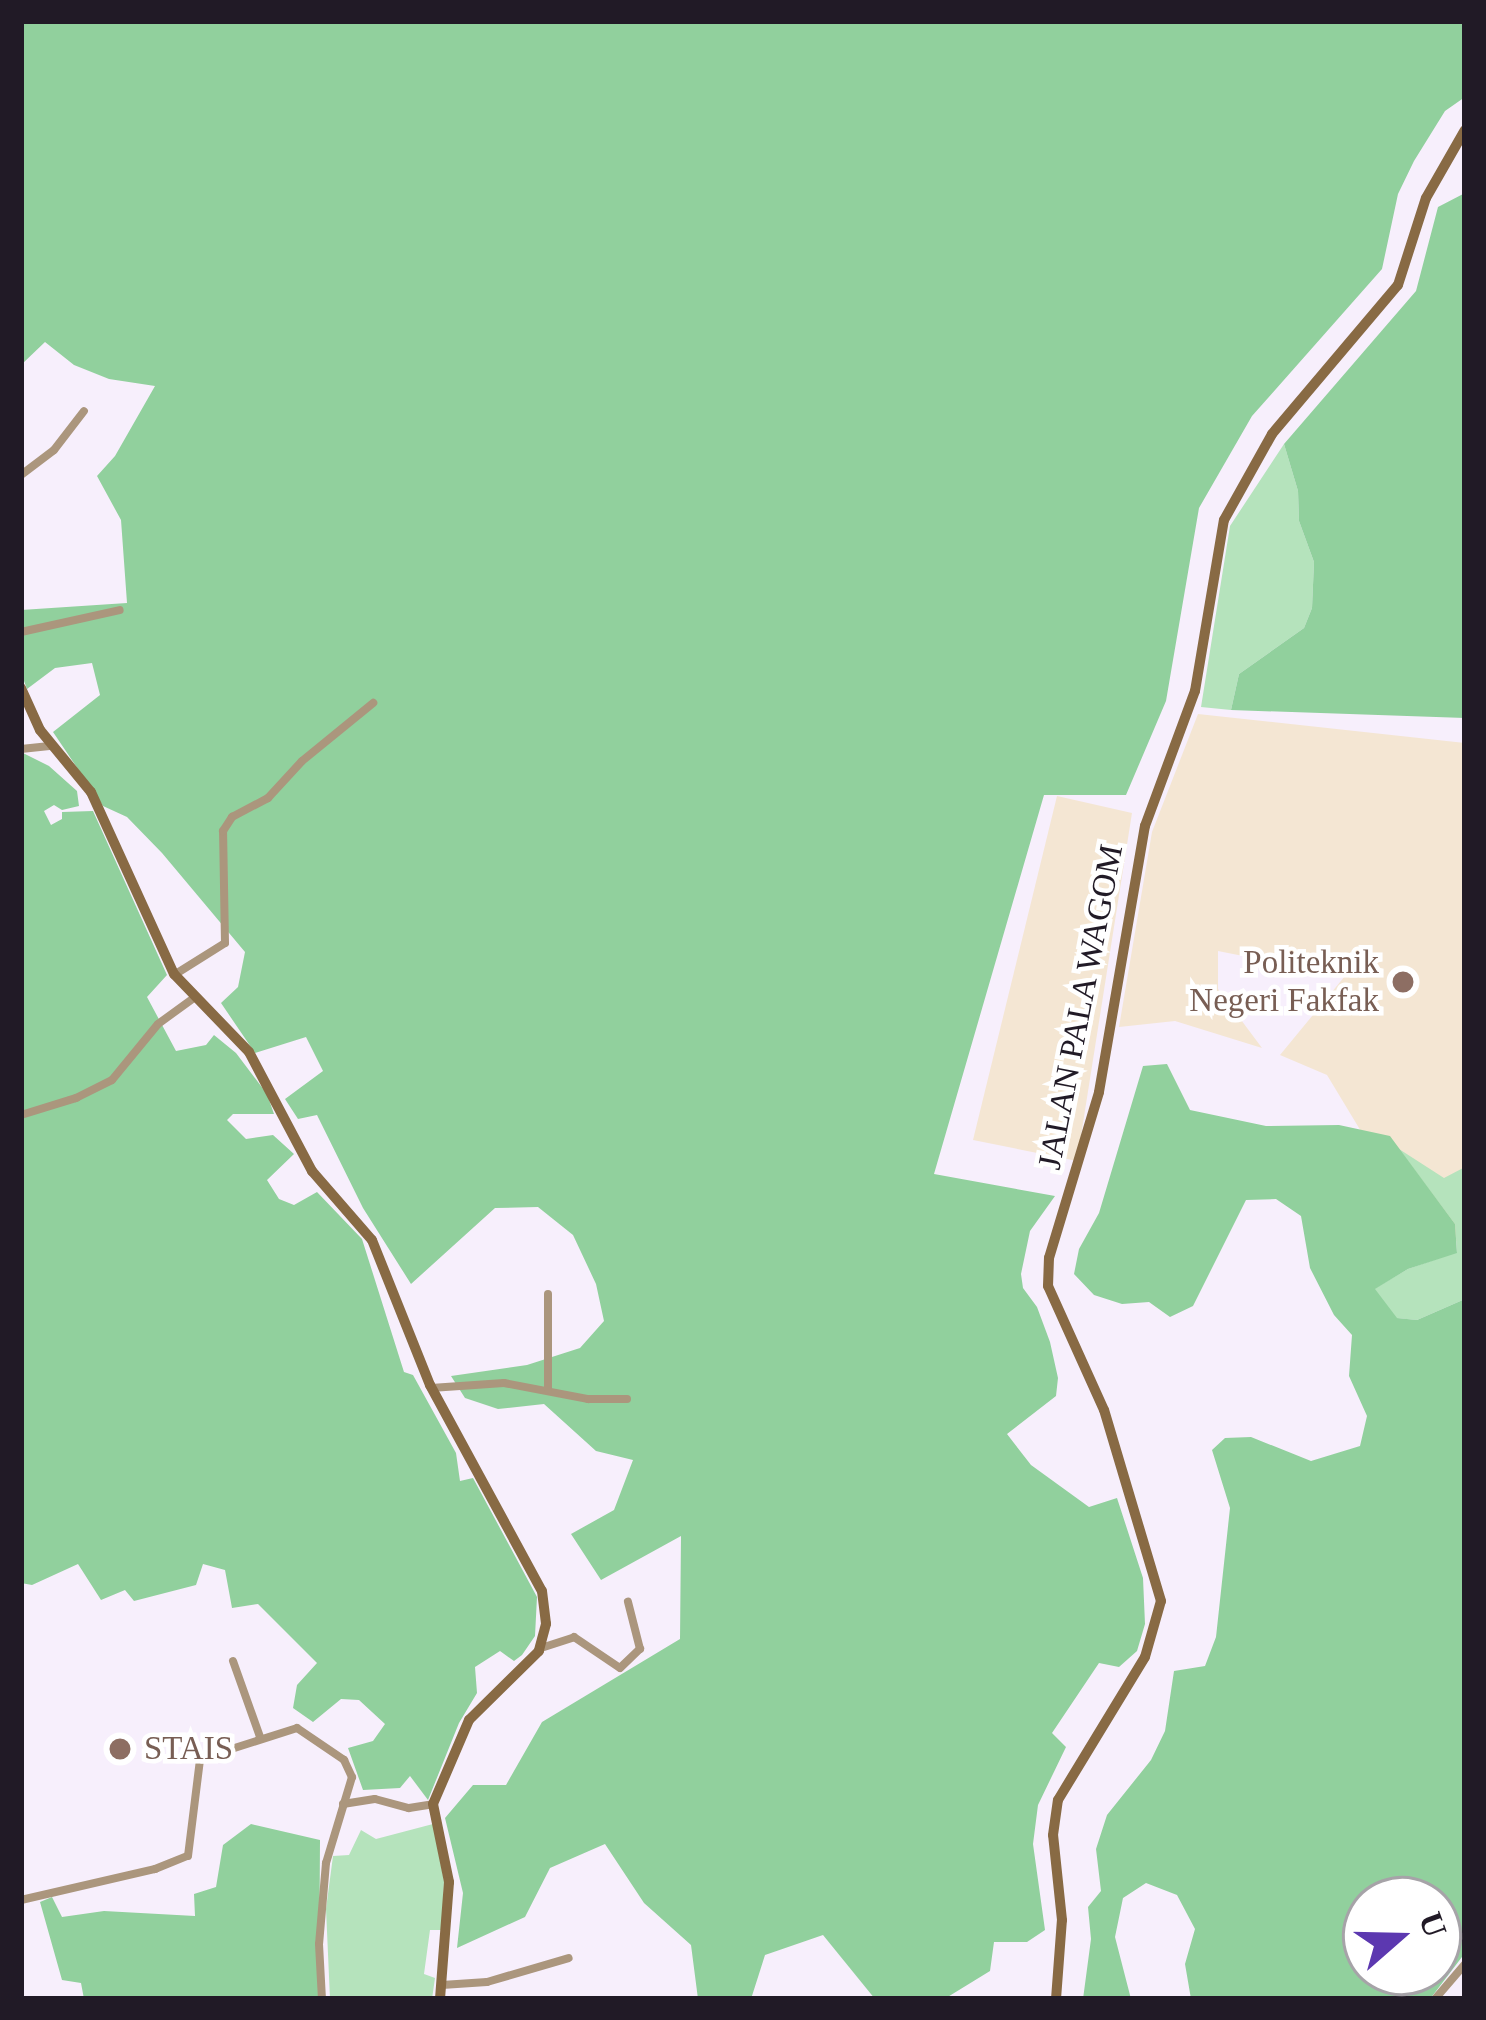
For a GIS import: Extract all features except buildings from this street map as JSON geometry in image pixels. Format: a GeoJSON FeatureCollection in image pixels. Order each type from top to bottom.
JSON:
{"type":"FeatureCollection","features":[{"type":"Feature","properties":{"kind":"main road","name":"JALAN PALA WAGOM"},"geometry":{"type":"LineString","coordinates":[[1056,1999],[1062,1920],[1053,1835],[1058,1800],[1145,1657],[1161,1601],[1105,1410],[1048,1286],[1048,1258],[1099,1092],[1145,826],[1195,691],[1224,520],[1273,434],[1398,285],[1426,198],[1465,130]]}},
{"type":"Feature","properties":{"kind":"main road"},"geometry":{"type":"LineString","coordinates":[[21,688],[31,716],[91,792],[174,975],[249,1052],[312,1171],[372,1240],[431,1388],[542,1592],[545,1624],[540,1648],[469,1720],[433,1804],[449,1882],[440,1999]]}},
{"type":"Feature","properties":{"kind":"street"},"geometry":{"type":"LineString","coordinates":[[21,475],[54,450],[84,411]]}},
{"type":"Feature","properties":{"kind":"street"},"geometry":{"type":"LineString","coordinates":[[21,632],[120,610]]}},
{"type":"Feature","properties":{"kind":"street"},"geometry":{"type":"LineString","coordinates":[[174,975],[225,943],[223,831],[232,817],[268,798],[302,761],[373,703]]}},
{"type":"Feature","properties":{"kind":"street"},"geometry":{"type":"LineString","coordinates":[[21,749],[54,746]]}},
{"type":"Feature","properties":{"kind":"street"},"geometry":{"type":"LineString","coordinates":[[21,1115],[112,1080],[158,1024],[195,997]]}},
{"type":"Feature","properties":{"kind":"street"},"geometry":{"type":"LineString","coordinates":[[548,1294],[548,1390]]}},
{"type":"Feature","properties":{"kind":"street"},"geometry":{"type":"LineString","coordinates":[[431,1388],[504,1383],[627,1399]]}},
{"type":"Feature","properties":{"kind":"street"},"geometry":{"type":"LineString","coordinates":[[540,1648],[574,1637],[620,1668],[640,1649],[628,1601]]}},
{"type":"Feature","properties":{"kind":"street"},"geometry":{"type":"LineString","coordinates":[[233,1661],[260,1737]]}},
{"type":"Feature","properties":{"kind":"street"},"geometry":{"type":"LineString","coordinates":[[21,1900],[155,1869],[188,1856],[193,1846],[191,1807],[198,1762],[296,1728],[344,1760],[352,1779],[320,1906],[322,1999]]}},
{"type":"Feature","properties":{"kind":"street"},"geometry":{"type":"LineString","coordinates":[[343,1804],[375,1799],[409,1808],[433,1804]]}},
{"type":"Feature","properties":{"kind":"street"},"geometry":{"type":"LineString","coordinates":[[442,1984],[487,1982],[569,1958]]}},
{"type":"Feature","properties":{"kind":"street"},"geometry":{"type":"LineString","coordinates":[[1436,1999],[1465,1964]]}},
{"type":"Feature","properties":{"kind":"shaded area","name":"Politeknik Negeri Fakfak"},"geometry":{"type":"Polygon","coordinates":[[[1198,714],[1465,743],[1465,1249],[1391,1181],[1327,1075],[1280,1055],[1345,976],[1218,951],[1218,989],[1262,1048],[1175,1021],[1119,1027],[1152,832],[1198,714]]]}},
{"type":"Feature","properties":{"kind":"shaded area"},"geometry":{"type":"Polygon","coordinates":[[[1057,796],[1132,813],[1077,1161],[973,1140],[1057,796]]]}},
{"type":"Feature","properties":{"kind":"green space"},"geometry":{"type":"Polygon","coordinates":[[[21,21],[1465,21],[1465,97],[1445,111],[1398,194],[1382,269],[1252,416],[1199,508],[1166,701],[1126,795],[1044,795],[934,1174],[1055,1196],[1030,1231],[1021,1274],[1023,1288],[1037,1307],[1050,1342],[1058,1378],[1056,1396],[1007,1434],[1031,1465],[1089,1507],[1117,1498],[1143,1578],[1145,1624],[1137,1651],[1119,1667],[1099,1663],[1052,1733],[1066,1747],[1038,1805],[1033,1844],[1045,1930],[1027,1942],[994,1942],[990,1971],[946,1998],[875,1999],[823,1935],[765,1955],[751,1999],[698,1999],[691,1945],[644,1903],[605,1844],[550,1868],[525,1917],[457,1948],[463,1893],[445,1818],[473,1785],[506,1785],[542,1722],[680,1639],[681,1536],[601,1580],[571,1534],[614,1510],[633,1460],[596,1451],[544,1404],[498,1409],[465,1398],[451,1376],[527,1365],[580,1348],[604,1321],[596,1284],[573,1235],[538,1207],[495,1208],[411,1284],[363,1208],[317,1115],[298,1119],[285,1099],[323,1071],[306,1037],[255,1053],[221,1003],[238,987],[245,952],[127,817],[103,806],[53,732],[100,695],[92,663],[55,668],[27,689],[21,673],[21,610],[127,603],[121,520],[97,476],[115,456],[155,386],[109,379],[74,365],[45,342],[21,365],[21,21]]]}},
{"type":"Feature","properties":{"kind":"green space"},"geometry":{"type":"Polygon","coordinates":[[[1465,193],[1465,718],[1231,710],[1239,674],[1304,628],[1312,608],[1314,562],[1299,521],[1298,491],[1284,444],[1416,291],[1438,207],[1465,193]]]}},
{"type":"Feature","properties":{"kind":"green space"},"geometry":{"type":"Polygon","coordinates":[[[1284,444],[1298,491],[1299,521],[1314,562],[1312,608],[1304,628],[1239,674],[1231,710],[1201,707],[1230,526],[1284,444]]]}},
{"type":"Feature","properties":{"kind":"green space"},"geometry":{"type":"Polygon","coordinates":[[[21,752],[49,766],[77,791],[79,806],[62,810],[54,805],[44,811],[51,825],[62,819],[62,812],[93,811],[167,975],[147,997],[176,1051],[206,1045],[214,1035],[236,1053],[267,1094],[274,1114],[233,1114],[227,1120],[246,1139],[273,1135],[294,1154],[267,1180],[279,1199],[294,1205],[317,1192],[362,1239],[404,1372],[413,1375],[456,1453],[460,1481],[473,1478],[537,1597],[535,1636],[522,1655],[514,1661],[500,1651],[475,1667],[477,1693],[459,1723],[428,1800],[410,1776],[400,1788],[363,1790],[348,1748],[373,1741],[385,1724],[359,1700],[341,1699],[313,1722],[293,1708],[297,1685],[317,1663],[258,1604],[232,1608],[225,1570],[203,1564],[196,1585],[134,1601],[125,1590],[101,1600],[78,1564],[32,1585],[21,1583],[21,752]]]}},
{"type":"Feature","properties":{"kind":"green space"},"geometry":{"type":"Polygon","coordinates":[[[1167,1064],[1190,1110],[1266,1126],[1339,1125],[1390,1136],[1455,1224],[1457,1253],[1408,1269],[1375,1289],[1397,1318],[1417,1320],[1465,1299],[1465,1953],[1462,1957],[1462,1876],[1342,1876],[1342,1996],[1432,1996],[1430,1999],[1191,1999],[1185,1964],[1195,1929],[1177,1895],[1146,1883],[1123,1898],[1115,1937],[1131,1999],[1083,1999],[1091,1939],[1088,1907],[1101,1891],[1096,1849],[1107,1815],[1151,1760],[1165,1731],[1174,1671],[1205,1666],[1216,1637],[1230,1508],[1212,1450],[1225,1438],[1251,1437],[1311,1461],[1360,1446],[1367,1416],[1349,1376],[1352,1335],[1334,1315],[1310,1268],[1301,1216],[1276,1199],[1246,1200],[1193,1306],[1170,1317],[1149,1302],[1122,1304],[1094,1295],[1074,1274],[1079,1249],[1099,1213],[1143,1066],[1167,1064]]]}},
{"type":"Feature","properties":{"kind":"green space"},"geometry":{"type":"Polygon","coordinates":[[[1399,1149],[1444,1178],[1465,1167],[1465,1299],[1417,1320],[1396,1318],[1374,1289],[1408,1269],[1457,1252],[1455,1224],[1399,1149]]]}},
{"type":"Feature","properties":{"kind":"green space"},"geometry":{"type":"Polygon","coordinates":[[[251,1824],[320,1840],[319,1999],[84,1999],[81,1983],[62,1980],[40,1902],[52,1897],[62,1917],[104,1911],[195,1916],[194,1894],[216,1887],[223,1845],[251,1824]]]}},
{"type":"Feature","properties":{"kind":"green space"},"geometry":{"type":"Polygon","coordinates":[[[433,1824],[444,1881],[442,1930],[430,1930],[424,1974],[435,1978],[432,1999],[330,1999],[326,1909],[333,1856],[349,1855],[361,1830],[376,1839],[433,1824]]]}},
{"type":"Feature","properties":{"kind":"place","name":"Politeknik Negeri Fakfak"},"geometry":{"type":"Point","coordinates":[1403,982]}},
{"type":"Feature","properties":{"kind":"place","name":"STAIS"},"geometry":{"type":"Point","coordinates":[120,1749]}}]}
